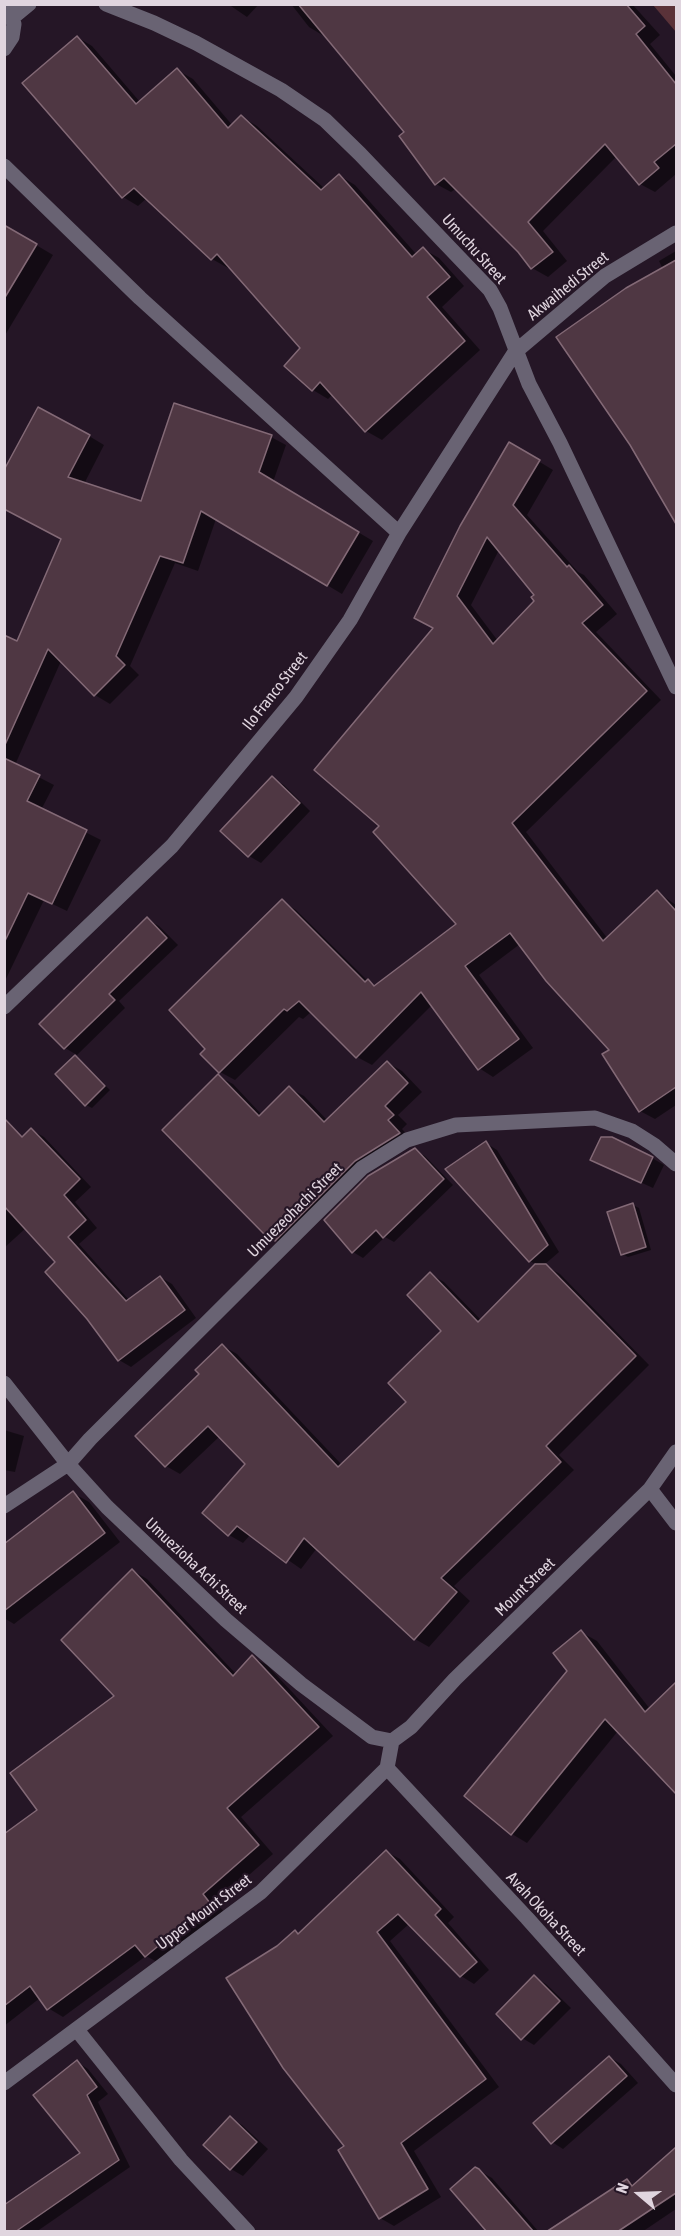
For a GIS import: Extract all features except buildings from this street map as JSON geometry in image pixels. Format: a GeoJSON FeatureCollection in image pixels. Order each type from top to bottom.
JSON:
{"type":"FeatureCollection","features":[{"type":"Feature","properties":{"kind":"street"},"geometry":{"type":"LineString","coordinates":[[4,49],[12,37],[9,11],[29,4]]}},
{"type":"Feature","properties":{"kind":"street","name":"Umuchu Street"},"geometry":{"type":"LineString","coordinates":[[106,4],[154,23],[195,43],[281,90],[325,120],[490,290],[500,308],[515,352],[676,687]]}},
{"type":"Feature","properties":{"kind":"street"},"geometry":{"type":"LineString","coordinates":[[4,166],[140,298],[399,533]]}},
{"type":"Feature","properties":{"kind":"street","name":"Akwaihedi Street"},"geometry":{"type":"LineString","coordinates":[[515,352],[605,276],[676,233]]}},
{"type":"Feature","properties":{"kind":"street","name":"Ilo Franco Street"},"geometry":{"type":"LineString","coordinates":[[4,1007],[172,846],[289,706],[350,620],[399,533],[515,352]]}},
{"type":"Feature","properties":{"kind":"street","name":"Umuezeohachi Street"},"geometry":{"type":"LineString","coordinates":[[4,1506],[68,1464],[90,1439],[362,1168],[407,1140],[456,1125],[595,1118],[632,1131],[654,1145],[676,1164]]}},
{"type":"Feature","properties":{"kind":"street","name":"Umuezioha Achi Street"},"geometry":{"type":"LineString","coordinates":[[4,1383],[68,1464],[107,1506],[226,1620],[301,1684],[372,1737],[392,1741]]}},
{"type":"Feature","properties":{"kind":"street","name":"Mount Street"},"geometry":{"type":"LineString","coordinates":[[392,1741],[411,1727],[455,1679],[650,1489],[676,1452]]}},
{"type":"Feature","properties":{"kind":"street"},"geometry":{"type":"LineString","coordinates":[[650,1489],[676,1523]]}},
{"type":"Feature","properties":{"kind":"street"},"geometry":{"type":"LineString","coordinates":[[387,1768],[392,1741]]}},
{"type":"Feature","properties":{"kind":"street","name":"Upper Mount Street"},"geometry":{"type":"LineString","coordinates":[[4,2083],[261,1892],[387,1768]]}},
{"type":"Feature","properties":{"kind":"street","name":"Avah Okoha Street"},"geometry":{"type":"LineString","coordinates":[[387,1768],[527,1918],[676,2085]]}},
{"type":"Feature","properties":{"kind":"street"},"geometry":{"type":"LineString","coordinates":[[77,2030],[181,2160],[248,2232]]}},
{"type":"Feature","properties":{"kind":"shaded area"},"geometry":{"type":"Polygon","coordinates":[[[653,5],[676,5],[676,32],[653,5]]]}}]}
